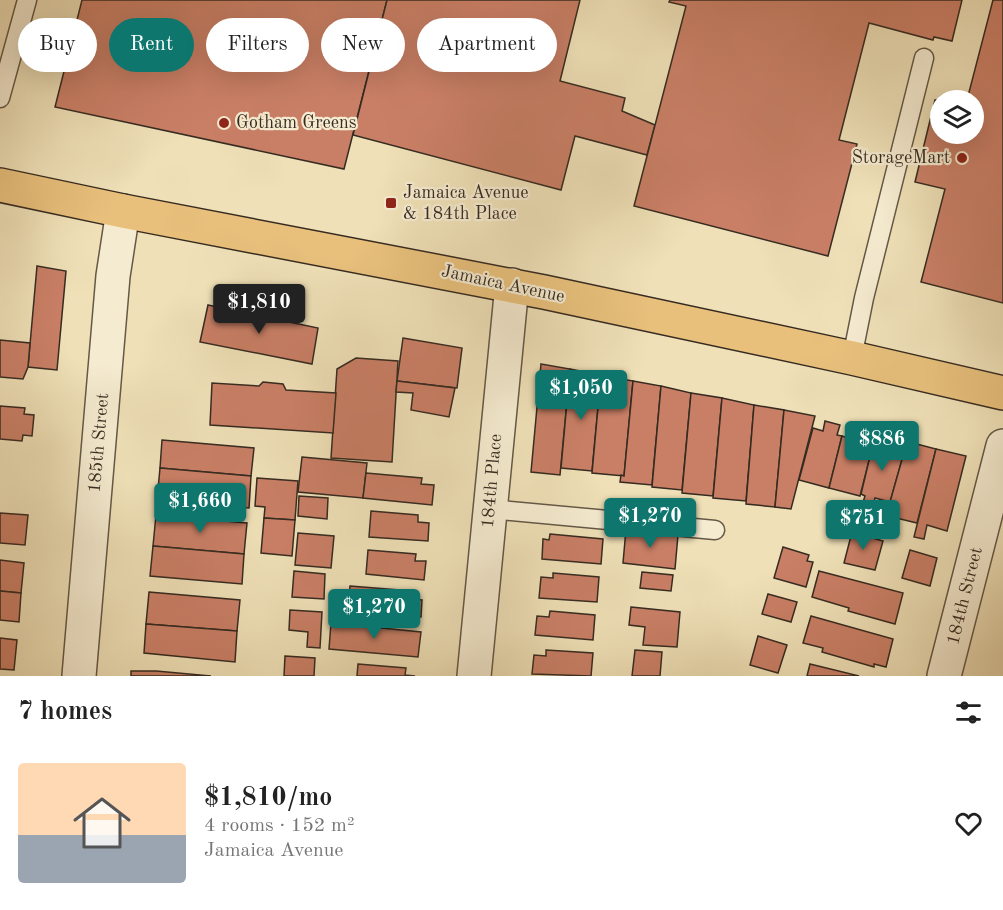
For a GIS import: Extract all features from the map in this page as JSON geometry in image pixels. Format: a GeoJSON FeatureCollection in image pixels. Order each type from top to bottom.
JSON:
{"type":"FeatureCollection","features":[{"type":"Feature","properties":{"kind":"main road","name":"Jamaica Avenue"},"geometry":{"type":"LineString","coordinates":[[0,184],[123,211],[512,285],[1003,393]]}},
{"type":"Feature","properties":{"kind":"street","name":"185th Street"},"geometry":{"type":"LineString","coordinates":[[78,676],[113,276],[123,211]]}},
{"type":"Feature","properties":{"kind":"street","name":"184th Place"},"geometry":{"type":"LineString","coordinates":[[474,676],[512,285]]}},
{"type":"Feature","properties":{"kind":"street","name":"184th Street"},"geometry":{"type":"LineString","coordinates":[[944,676],[1003,446]]}},
{"type":"Feature","properties":{"kind":"lane"},"geometry":{"type":"LineString","coordinates":[[0,98],[3,75],[27,0]]}},
{"type":"Feature","properties":{"kind":"lane"},"geometry":{"type":"LineString","coordinates":[[852,358],[924,58]]}},
{"type":"Feature","properties":{"kind":"lane"},"geometry":{"type":"LineString","coordinates":[[490,509],[715,530]]}},
{"type":"Feature","properties":{"kind":"building"},"geometry":{"type":"Polygon","coordinates":[[[82,0],[387,0],[382,18],[321,18],[321,72],[369,72],[344,169],[55,107],[64,72],[97,72],[97,18],[77,18],[82,0]]]}},
{"type":"Feature","properties":{"kind":"building"},"geometry":{"type":"Polygon","coordinates":[[[387,0],[580,0],[560,81],[625,98],[622,111],[655,125],[647,155],[575,136],[561,190],[353,135],[369,72],[405,72],[405,18],[382,18],[387,0]]]}},
{"type":"Feature","properties":{"kind":"building"},"geometry":{"type":"Polygon","coordinates":[[[670,0],[962,0],[952,41],[934,37],[933,40],[869,23],[839,140],[857,144],[828,256],[634,206],[686,6],[669,2],[670,0]]]}},
{"type":"Feature","properties":{"kind":"building","name":"StorageMart"},"geometry":{"type":"Polygon","coordinates":[[[993,0],[1003,0],[1003,303],[921,282],[945,189],[915,182],[930,120],[930,144],[984,144],[984,90],[970,90],[993,0]]]}},
{"type":"Feature","properties":{"kind":"building"},"geometry":{"type":"Polygon","coordinates":[[[37,266],[66,271],[57,370],[28,367],[37,266]]]}},
{"type":"Feature","properties":{"kind":"building"},"geometry":{"type":"Polygon","coordinates":[[[208,305],[318,328],[312,364],[200,342],[208,305]]]}},
{"type":"Feature","properties":{"kind":"building"},"geometry":{"type":"Polygon","coordinates":[[[403,338],[462,348],[457,388],[397,381],[403,338]]]}},
{"type":"Feature","properties":{"kind":"building"},"geometry":{"type":"Polygon","coordinates":[[[0,340],[30,343],[28,367],[23,379],[0,377],[0,340]]]}},
{"type":"Feature","properties":{"kind":"building"},"geometry":{"type":"Polygon","coordinates":[[[356,358],[398,361],[392,462],[331,458],[337,369],[356,358]]]}},
{"type":"Feature","properties":{"kind":"building"},"geometry":{"type":"Polygon","coordinates":[[[541,364],[570,369],[560,475],[531,472],[541,364]]]}},
{"type":"Feature","properties":{"kind":"building"},"geometry":{"type":"Polygon","coordinates":[[[570,369],[601,375],[592,471],[561,468],[570,369]]]}},
{"type":"Feature","properties":{"kind":"building"},"geometry":{"type":"Polygon","coordinates":[[[601,375],[633,381],[624,476],[592,473],[601,375]]]}},
{"type":"Feature","properties":{"kind":"building"},"geometry":{"type":"Polygon","coordinates":[[[397,381],[455,388],[449,417],[411,410],[413,393],[396,392],[397,381]]]}},
{"type":"Feature","properties":{"kind":"building"},"geometry":{"type":"Polygon","coordinates":[[[633,381],[661,386],[652,485],[620,482],[621,475],[624,476],[633,381]]]}},
{"type":"Feature","properties":{"kind":"building"},"geometry":{"type":"Polygon","coordinates":[[[263,382],[283,384],[286,390],[336,393],[333,433],[210,425],[212,383],[259,386],[263,382]]]}},
{"type":"Feature","properties":{"kind":"building"},"geometry":{"type":"Polygon","coordinates":[[[661,386],[691,393],[682,490],[652,487],[661,386]]]}},
{"type":"Feature","properties":{"kind":"building"},"geometry":{"type":"Polygon","coordinates":[[[691,393],[722,398],[713,496],[682,493],[691,393]]]}},
{"type":"Feature","properties":{"kind":"building"},"geometry":{"type":"Polygon","coordinates":[[[722,398],[754,405],[746,501],[713,498],[722,398]]]}},
{"type":"Feature","properties":{"kind":"building"},"geometry":{"type":"Polygon","coordinates":[[[754,405],[784,410],[775,507],[746,504],[754,405]]]}},
{"type":"Feature","properties":{"kind":"building"},"geometry":{"type":"Polygon","coordinates":[[[0,406],[25,408],[24,414],[34,415],[32,436],[23,435],[22,441],[0,439],[0,406]]]}},
{"type":"Feature","properties":{"kind":"building"},"geometry":{"type":"Polygon","coordinates":[[[784,410],[815,416],[791,509],[775,507],[784,410]]]}},
{"type":"Feature","properties":{"kind":"building"},"geometry":{"type":"Polygon","coordinates":[[[825,421],[840,425],[837,435],[842,436],[829,488],[799,480],[813,428],[823,431],[825,421]]]}},
{"type":"Feature","properties":{"kind":"building"},"geometry":{"type":"Polygon","coordinates":[[[854,428],[870,432],[868,444],[873,445],[860,496],[829,488],[842,436],[851,439],[854,428]]]}},
{"type":"Feature","properties":{"kind":"building"},"geometry":{"type":"Polygon","coordinates":[[[878,437],[903,443],[900,455],[903,456],[890,502],[875,498],[872,511],[861,509],[865,496],[861,494],[872,448],[876,449],[878,437]]]}},
{"type":"Feature","properties":{"kind":"building"},"geometry":{"type":"Polygon","coordinates":[[[162,440],[254,448],[251,476],[160,468],[162,440]]]}},
{"type":"Feature","properties":{"kind":"building"},"geometry":{"type":"Polygon","coordinates":[[[909,442],[936,449],[917,523],[892,517],[896,504],[890,502],[909,442]]]}},
{"type":"Feature","properties":{"kind":"building"},"geometry":{"type":"Polygon","coordinates":[[[936,449],[966,456],[947,531],[927,525],[924,539],[914,537],[936,449]]]}},
{"type":"Feature","properties":{"kind":"building"},"geometry":{"type":"Polygon","coordinates":[[[302,457],[367,463],[363,498],[298,492],[302,457]]]}},
{"type":"Feature","properties":{"kind":"building"},"geometry":{"type":"Polygon","coordinates":[[[160,468],[251,476],[249,508],[157,500],[160,468]]]}},
{"type":"Feature","properties":{"kind":"building"},"geometry":{"type":"Polygon","coordinates":[[[366,473],[422,478],[421,484],[434,485],[432,505],[363,498],[366,473]]]}},
{"type":"Feature","properties":{"kind":"building"},"geometry":{"type":"Polygon","coordinates":[[[257,478],[298,481],[295,520],[264,518],[265,507],[255,506],[257,478]]]}},
{"type":"Feature","properties":{"kind":"building"},"geometry":{"type":"Polygon","coordinates":[[[299,496],[328,498],[327,519],[298,516],[299,496]]]}},
{"type":"Feature","properties":{"kind":"building"},"geometry":{"type":"Polygon","coordinates":[[[371,511],[418,515],[418,522],[429,523],[428,541],[369,537],[371,511]]]}},
{"type":"Feature","properties":{"kind":"building"},"geometry":{"type":"Polygon","coordinates":[[[0,513],[28,515],[25,545],[0,543],[0,513]]]}},
{"type":"Feature","properties":{"kind":"building"},"geometry":{"type":"Polygon","coordinates":[[[156,515],[247,523],[244,554],[153,546],[156,515]]]}},
{"type":"Feature","properties":{"kind":"building"},"geometry":{"type":"Polygon","coordinates":[[[264,518],[295,520],[292,556],[261,553],[264,518]]]}},
{"type":"Feature","properties":{"kind":"building"},"geometry":{"type":"Polygon","coordinates":[[[626,529],[678,535],[675,569],[623,563],[626,529]]]}},
{"type":"Feature","properties":{"kind":"building"},"geometry":{"type":"Polygon","coordinates":[[[852,532],[883,541],[875,570],[844,563],[852,532]]]}},
{"type":"Feature","properties":{"kind":"building"},"geometry":{"type":"Polygon","coordinates":[[[298,533],[334,536],[331,568],[295,565],[298,533]]]}},
{"type":"Feature","properties":{"kind":"building"},"geometry":{"type":"Polygon","coordinates":[[[550,534],[603,539],[601,564],[542,559],[543,539],[549,540],[550,534]]]}},
{"type":"Feature","properties":{"kind":"building"},"geometry":{"type":"Polygon","coordinates":[[[153,546],[244,554],[242,584],[150,576],[153,546]]]}},
{"type":"Feature","properties":{"kind":"building"},"geometry":{"type":"Polygon","coordinates":[[[783,547],[809,555],[807,561],[813,562],[806,587],[774,578],[783,547]]]}},
{"type":"Feature","properties":{"kind":"building"},"geometry":{"type":"Polygon","coordinates":[[[368,550],[416,554],[415,561],[426,561],[424,580],[366,574],[368,550]]]}},
{"type":"Feature","properties":{"kind":"building"},"geometry":{"type":"Polygon","coordinates":[[[910,550],[937,558],[930,586],[902,578],[910,550]]]}},
{"type":"Feature","properties":{"kind":"building"},"geometry":{"type":"Polygon","coordinates":[[[0,560],[24,563],[21,593],[0,591],[0,560]]]}},
{"type":"Feature","properties":{"kind":"building"},"geometry":{"type":"Polygon","coordinates":[[[294,571],[325,574],[324,599],[292,597],[294,571]]]}},
{"type":"Feature","properties":{"kind":"building"},"geometry":{"type":"Polygon","coordinates":[[[819,571],[903,593],[895,624],[848,611],[849,608],[812,597],[819,571]]]}},
{"type":"Feature","properties":{"kind":"building"},"geometry":{"type":"Polygon","coordinates":[[[642,572],[673,575],[671,591],[640,588],[642,572]]]}},
{"type":"Feature","properties":{"kind":"building"},"geometry":{"type":"Polygon","coordinates":[[[553,573],[599,577],[597,602],[539,598],[541,577],[553,578],[553,573]]]}},
{"type":"Feature","properties":{"kind":"building"},"geometry":{"type":"Polygon","coordinates":[[[350,586],[412,591],[411,599],[422,600],[421,617],[348,611],[350,586]]]}},
{"type":"Feature","properties":{"kind":"building"},"geometry":{"type":"Polygon","coordinates":[[[0,591],[21,593],[19,622],[0,620],[0,591]]]}},
{"type":"Feature","properties":{"kind":"building"},"geometry":{"type":"Polygon","coordinates":[[[149,592],[240,600],[237,631],[146,624],[149,592]]]}},
{"type":"Feature","properties":{"kind":"building"},"geometry":{"type":"Polygon","coordinates":[[[768,594],[797,602],[791,622],[762,614],[768,594]]]}},
{"type":"Feature","properties":{"kind":"building"},"geometry":{"type":"Polygon","coordinates":[[[631,607],[680,612],[677,647],[643,645],[645,627],[629,625],[631,607]]]}},
{"type":"Feature","properties":{"kind":"building"},"geometry":{"type":"Polygon","coordinates":[[[290,610],[322,612],[320,648],[307,647],[308,632],[289,630],[290,610]]]}},
{"type":"Feature","properties":{"kind":"building"},"geometry":{"type":"Polygon","coordinates":[[[550,611],[595,615],[593,640],[535,635],[537,616],[549,617],[550,611]]]}},
{"type":"Feature","properties":{"kind":"building"},"geometry":{"type":"Polygon","coordinates":[[[811,616],[893,639],[886,667],[874,664],[874,667],[822,652],[823,648],[803,643],[811,616]]]}},
{"type":"Feature","properties":{"kind":"building"},"geometry":{"type":"Polygon","coordinates":[[[331,623],[421,632],[418,657],[329,649],[331,623]]]}},
{"type":"Feature","properties":{"kind":"building"},"geometry":{"type":"Polygon","coordinates":[[[146,624],[237,631],[235,662],[144,653],[146,624]]]}},
{"type":"Feature","properties":{"kind":"building"},"geometry":{"type":"Polygon","coordinates":[[[758,636],[787,645],[778,673],[750,665],[758,636]]]}},
{"type":"Feature","properties":{"kind":"building"},"geometry":{"type":"Polygon","coordinates":[[[0,638],[17,640],[14,670],[0,669],[0,638]]]}},
{"type":"Feature","properties":{"kind":"building"},"geometry":{"type":"Polygon","coordinates":[[[546,650],[593,653],[591,676],[532,674],[534,655],[546,656],[546,650]]]}},
{"type":"Feature","properties":{"kind":"building"},"geometry":{"type":"Polygon","coordinates":[[[635,650],[662,652],[660,676],[632,676],[635,650]]]}},
{"type":"Feature","properties":{"kind":"building"},"geometry":{"type":"Polygon","coordinates":[[[285,656],[315,658],[314,676],[284,676],[285,656]]]}},
{"type":"Feature","properties":{"kind":"building"},"geometry":{"type":"Polygon","coordinates":[[[358,664],[406,668],[405,675],[415,676],[357,676],[358,664]]]}},
{"type":"Feature","properties":{"kind":"building"},"geometry":{"type":"Polygon","coordinates":[[[810,664],[859,676],[807,676],[810,664]]]}},
{"type":"Feature","properties":{"kind":"building"},"geometry":{"type":"Polygon","coordinates":[[[131,671],[156,671],[211,676],[131,676],[131,671]]]}},
{"type":"Feature","properties":{"kind":"place","name":"Gotham Greens"},"geometry":{"type":"Point","coordinates":[224,123]}},
{"type":"Feature","properties":{"kind":"place","name":"StorageMart"},"geometry":{"type":"Point","coordinates":[962,158]}},
{"type":"Feature","properties":{"kind":"place","name":"Jamaica Avenue & 184th Place"},"geometry":{"type":"Point","coordinates":[391,203]}}]}
